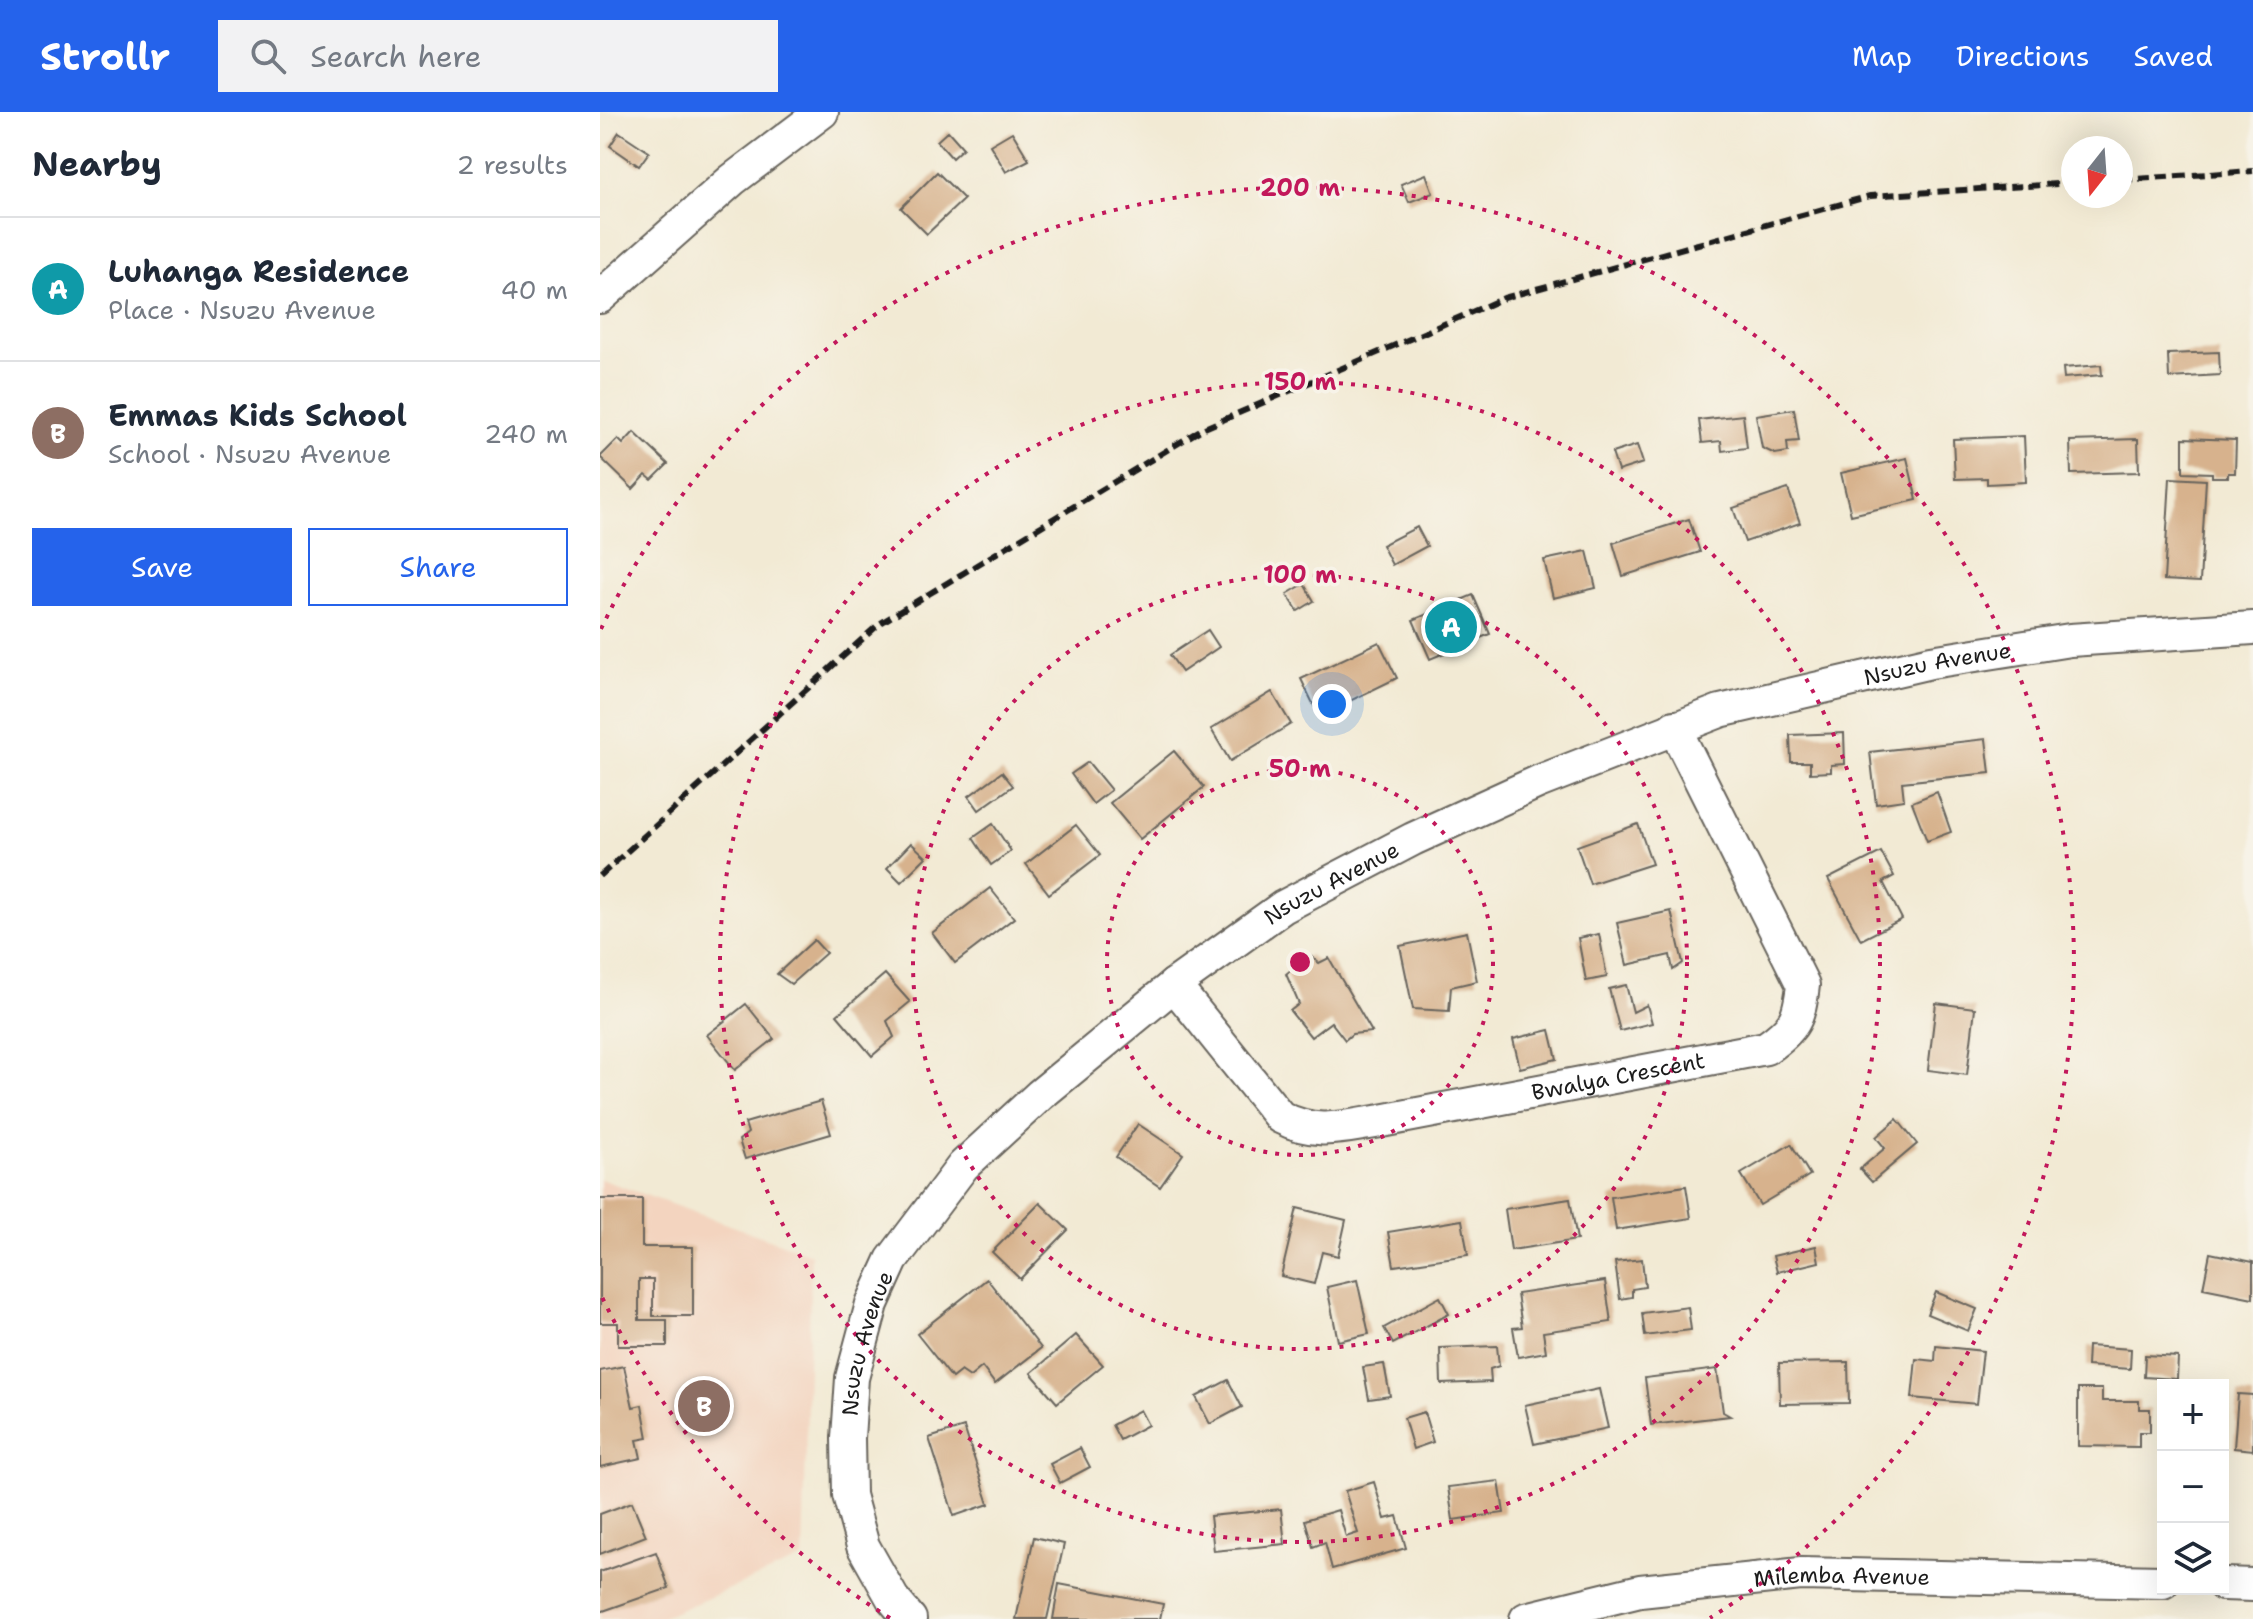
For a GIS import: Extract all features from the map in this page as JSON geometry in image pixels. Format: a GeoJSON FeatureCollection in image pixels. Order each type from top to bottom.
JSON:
{"type":"FeatureCollection","features":[{"type":"Feature","properties":{"kind":"street"},"geometry":{"type":"LineString","coordinates":[[600,297],[732,180],[822,112]]}},
{"type":"Feature","properties":{"kind":"street","name":"Nsuzu Avenue"},"geometry":{"type":"LineString","coordinates":[[910,1619],[893,1599],[863,1546],[849,1495],[848,1438],[852,1378],[872,1304],[892,1260],[963,1166],[1040,1095],[1174,985],[1283,907],[1413,839],[1538,782],[1720,711],[1931,662],[2070,640],[2253,628]]}},
{"type":"Feature","properties":{"kind":"street","name":"Bwalya Crescent"},"geometry":{"type":"LineString","coordinates":[[1174,985],[1280,1117],[1302,1128],[1323,1130],[1381,1121],[1766,1048],[1791,1031],[1800,1009],[1803,985],[1674,727]]}},
{"type":"Feature","properties":{"kind":"street","name":"Milemba Avenue"},"geometry":{"type":"LineString","coordinates":[[1526,1619],[1640,1591],[1801,1574],[2157,1582]]}},
{"type":"Feature","properties":{"kind":"street"},"geometry":{"type":"LineString","coordinates":[[2229,1584],[2253,1585]]}},
{"type":"Feature","properties":{"kind":"shaded area"},"geometry":{"type":"Polygon","coordinates":[[[600,1179],[811,1254],[803,1558],[658,1619],[600,1619],[600,1179]]]}},
{"type":"Feature","properties":{"kind":"building"},"geometry":{"type":"Polygon","coordinates":[[[948,131],[963,148],[952,158],[937,141],[948,131]]]}},
{"type":"Feature","properties":{"kind":"building"},"geometry":{"type":"Polygon","coordinates":[[[619,132],[649,152],[639,166],[610,146],[619,132]]]}},
{"type":"Feature","properties":{"kind":"building"},"geometry":{"type":"Polygon","coordinates":[[[1012,132],[1029,160],[1006,172],[990,145],[1012,132]]]}},
{"type":"Feature","properties":{"kind":"building"},"geometry":{"type":"Polygon","coordinates":[[[937,172],[964,199],[927,234],[901,208],[937,172]]]}},
{"type":"Feature","properties":{"kind":"building"},"geometry":{"type":"Polygon","coordinates":[[[1426,174],[1433,193],[1409,202],[1401,184],[1426,174]]]}},
{"type":"Feature","properties":{"kind":"building"},"geometry":{"type":"Polygon","coordinates":[[[2219,352],[2220,375],[2169,378],[2168,354],[2219,352]]]}},
{"type":"Feature","properties":{"kind":"building"},"geometry":{"type":"Polygon","coordinates":[[[2101,365],[2102,375],[2064,378],[2063,368],[2101,365]]]}},
{"type":"Feature","properties":{"kind":"building"},"geometry":{"type":"Polygon","coordinates":[[[1794,409],[1799,441],[1787,442],[1788,452],[1775,454],[1762,448],[1756,415],[1794,409]]]}},
{"type":"Feature","properties":{"kind":"building"},"geometry":{"type":"Polygon","coordinates":[[[1743,415],[1747,448],[1722,451],[1721,441],[1702,443],[1699,420],[1743,415]]]}},
{"type":"Feature","properties":{"kind":"building"},"geometry":{"type":"Polygon","coordinates":[[[634,432],[668,464],[652,480],[646,475],[633,489],[600,457],[618,439],[623,444],[634,432]]]}},
{"type":"Feature","properties":{"kind":"building"},"geometry":{"type":"Polygon","coordinates":[[[2024,436],[2026,482],[1987,484],[1987,478],[1955,479],[1953,439],[2024,436]]]}},
{"type":"Feature","properties":{"kind":"building"},"geometry":{"type":"Polygon","coordinates":[[[2183,438],[2236,440],[2235,473],[2228,473],[2228,477],[2212,477],[2212,473],[2183,472],[2183,438]]]}},
{"type":"Feature","properties":{"kind":"building"},"geometry":{"type":"Polygon","coordinates":[[[2138,439],[2139,472],[2071,474],[2070,441],[2138,439]]]}},
{"type":"Feature","properties":{"kind":"building"},"geometry":{"type":"Polygon","coordinates":[[[1637,445],[1643,463],[1618,471],[1612,453],[1637,445]]]}},
{"type":"Feature","properties":{"kind":"building"},"geometry":{"type":"Polygon","coordinates":[[[1907,458],[1917,500],[1851,515],[1841,473],[1907,458]]]}},
{"type":"Feature","properties":{"kind":"building"},"geometry":{"type":"Polygon","coordinates":[[[2170,478],[2206,480],[2200,582],[2164,580],[2170,478]]]}},
{"type":"Feature","properties":{"kind":"building"},"geometry":{"type":"Polygon","coordinates":[[[1788,489],[1800,523],[1745,542],[1733,508],[1788,489]]]}},
{"type":"Feature","properties":{"kind":"building"},"geometry":{"type":"Polygon","coordinates":[[[1689,519],[1700,552],[1623,576],[1613,543],[1689,519]]]}},
{"type":"Feature","properties":{"kind":"building"},"geometry":{"type":"Polygon","coordinates":[[[1417,527],[1427,546],[1392,565],[1382,545],[1417,527]]]}},
{"type":"Feature","properties":{"kind":"building"},"geometry":{"type":"Polygon","coordinates":[[[1587,551],[1596,588],[1553,598],[1544,560],[1587,551]]]}},
{"type":"Feature","properties":{"kind":"building"},"geometry":{"type":"Polygon","coordinates":[[[1304,584],[1314,601],[1298,611],[1287,594],[1304,584]]]}},
{"type":"Feature","properties":{"kind":"building"},"geometry":{"type":"Polygon","coordinates":[[[1473,595],[1490,634],[1430,659],[1413,620],[1473,595]]]}},
{"type":"Feature","properties":{"kind":"building"},"geometry":{"type":"Polygon","coordinates":[[[1208,630],[1219,647],[1182,672],[1170,655],[1208,630]]]}},
{"type":"Feature","properties":{"kind":"building"},"geometry":{"type":"Polygon","coordinates":[[[1379,642],[1397,678],[1319,716],[1301,679],[1379,642]]]}},
{"type":"Feature","properties":{"kind":"building"},"geometry":{"type":"Polygon","coordinates":[[[1272,692],[1291,724],[1230,761],[1211,729],[1272,692]]]}},
{"type":"Feature","properties":{"kind":"building"},"geometry":{"type":"Polygon","coordinates":[[[1844,733],[1845,764],[1831,765],[1831,772],[1810,773],[1810,762],[1791,762],[1790,735],[1844,733]]]}},
{"type":"Feature","properties":{"kind":"building"},"geometry":{"type":"Polygon","coordinates":[[[1986,739],[1990,773],[1902,782],[1904,800],[1876,804],[1870,752],[1986,739]]]}},
{"type":"Feature","properties":{"kind":"building"},"geometry":{"type":"Polygon","coordinates":[[[1174,751],[1204,787],[1140,839],[1110,803],[1174,751]]]}},
{"type":"Feature","properties":{"kind":"building"},"geometry":{"type":"Polygon","coordinates":[[[1088,762],[1111,790],[1093,804],[1071,774],[1088,762]]]}},
{"type":"Feature","properties":{"kind":"building"},"geometry":{"type":"Polygon","coordinates":[[[1002,772],[1013,786],[979,810],[969,796],[1002,772]]]}},
{"type":"Feature","properties":{"kind":"building"},"geometry":{"type":"Polygon","coordinates":[[[1937,792],[1951,832],[1927,841],[1912,802],[1937,792]]]}},
{"type":"Feature","properties":{"kind":"building"},"geometry":{"type":"Polygon","coordinates":[[[993,824],[1011,851],[991,865],[973,838],[993,824]]]}},
{"type":"Feature","properties":{"kind":"building"},"geometry":{"type":"Polygon","coordinates":[[[1638,824],[1652,864],[1590,884],[1577,846],[1638,824]]]}},
{"type":"Feature","properties":{"kind":"building"},"geometry":{"type":"Polygon","coordinates":[[[1076,825],[1100,855],[1049,894],[1026,864],[1076,825]]]}},
{"type":"Feature","properties":{"kind":"building"},"geometry":{"type":"Polygon","coordinates":[[[911,843],[926,857],[901,882],[887,868],[911,843]]]}},
{"type":"Feature","properties":{"kind":"building"},"geometry":{"type":"Polygon","coordinates":[[[1881,852],[1894,876],[1883,882],[1902,919],[1861,940],[1828,879],[1881,852]]]}},
{"type":"Feature","properties":{"kind":"building"},"geometry":{"type":"Polygon","coordinates":[[[990,888],[1014,918],[955,963],[932,933],[990,888]]]}},
{"type":"Feature","properties":{"kind":"building"},"geometry":{"type":"Polygon","coordinates":[[[1671,911],[1683,963],[1673,970],[1670,955],[1627,965],[1617,923],[1671,911]]]}},
{"type":"Feature","properties":{"kind":"building"},"geometry":{"type":"Polygon","coordinates":[[[1467,932],[1477,981],[1451,987],[1449,1011],[1413,1009],[1400,946],[1467,932]]]}},
{"type":"Feature","properties":{"kind":"building"},"geometry":{"type":"Polygon","coordinates":[[[1599,934],[1607,977],[1586,981],[1578,938],[1599,934]]]}},
{"type":"Feature","properties":{"kind":"building"},"geometry":{"type":"Polygon","coordinates":[[[814,940],[826,953],[791,984],[777,974],[814,940]]]}},
{"type":"Feature","properties":{"kind":"building"},"geometry":{"type":"Polygon","coordinates":[[[1309,955],[1319,963],[1329,958],[1372,1032],[1352,1034],[1345,1040],[1331,1022],[1311,1037],[1290,1011],[1299,1004],[1286,974],[1309,955]]]}},
{"type":"Feature","properties":{"kind":"building"},"geometry":{"type":"Polygon","coordinates":[[[885,974],[910,1002],[887,1021],[894,1037],[872,1056],[837,1015],[885,974]]]}},
{"type":"Feature","properties":{"kind":"building"},"geometry":{"type":"Polygon","coordinates":[[[1626,985],[1633,1012],[1647,1005],[1652,1023],[1620,1031],[1609,989],[1626,985]]]}},
{"type":"Feature","properties":{"kind":"building"},"geometry":{"type":"Polygon","coordinates":[[[1936,1003],[1975,1008],[1967,1075],[1928,1070],[1936,1003]]]}},
{"type":"Feature","properties":{"kind":"building"},"geometry":{"type":"Polygon","coordinates":[[[746,1004],[774,1039],[735,1070],[707,1035],[746,1004]]]}},
{"type":"Feature","properties":{"kind":"building"},"geometry":{"type":"Polygon","coordinates":[[[1550,1030],[1557,1059],[1520,1068],[1513,1039],[1550,1030]]]}},
{"type":"Feature","properties":{"kind":"building"},"geometry":{"type":"Polygon","coordinates":[[[821,1101],[831,1134],[745,1159],[739,1140],[748,1133],[745,1123],[821,1101]]]}},
{"type":"Feature","properties":{"kind":"building"},"geometry":{"type":"Polygon","coordinates":[[[1897,1119],[1917,1144],[1872,1182],[1860,1169],[1885,1148],[1876,1137],[1897,1119]]]}},
{"type":"Feature","properties":{"kind":"building"},"geometry":{"type":"Polygon","coordinates":[[[1138,1124],[1183,1154],[1160,1187],[1116,1157],[1138,1124]]]}},
{"type":"Feature","properties":{"kind":"building"},"geometry":{"type":"Polygon","coordinates":[[[1791,1144],[1810,1175],[1760,1205],[1741,1174],[1791,1144]]]}},
{"type":"Feature","properties":{"kind":"building"},"geometry":{"type":"Polygon","coordinates":[[[1686,1186],[1691,1218],[1616,1230],[1611,1197],[1686,1186]]]}},
{"type":"Feature","properties":{"kind":"building"},"geometry":{"type":"Polygon","coordinates":[[[600,1199],[642,1199],[642,1247],[693,1247],[693,1316],[653,1316],[653,1279],[639,1279],[639,1320],[667,1320],[667,1346],[618,1346],[618,1323],[600,1323],[600,1199]]]}},
{"type":"Feature","properties":{"kind":"building"},"geometry":{"type":"Polygon","coordinates":[[[1570,1199],[1577,1240],[1511,1250],[1505,1209],[1570,1199]]]}},
{"type":"Feature","properties":{"kind":"building"},"geometry":{"type":"Polygon","coordinates":[[[1040,1203],[1068,1230],[1020,1279],[992,1252],[1040,1203]]]}},
{"type":"Feature","properties":{"kind":"building"},"geometry":{"type":"Polygon","coordinates":[[[1297,1208],[1346,1220],[1338,1256],[1322,1252],[1314,1284],[1281,1276],[1297,1208]]]}},
{"type":"Feature","properties":{"kind":"building"},"geometry":{"type":"Polygon","coordinates":[[[1462,1220],[1468,1255],[1394,1266],[1388,1232],[1462,1220]]]}},
{"type":"Feature","properties":{"kind":"building"},"geometry":{"type":"Polygon","coordinates":[[[1816,1246],[1819,1262],[1777,1272],[1773,1256],[1816,1246]]]}},
{"type":"Feature","properties":{"kind":"building"},"geometry":{"type":"Polygon","coordinates":[[[2210,1253],[2253,1262],[2253,1298],[2203,1288],[2210,1253]]]}},
{"type":"Feature","properties":{"kind":"building"},"geometry":{"type":"Polygon","coordinates":[[[1642,1259],[1645,1287],[1632,1289],[1632,1297],[1620,1299],[1615,1262],[1642,1259]]]}},
{"type":"Feature","properties":{"kind":"building"},"geometry":{"type":"Polygon","coordinates":[[[987,1279],[1041,1348],[995,1384],[982,1367],[970,1377],[961,1371],[952,1378],[917,1334],[987,1279]]]}},
{"type":"Feature","properties":{"kind":"building"},"geometry":{"type":"Polygon","coordinates":[[[1357,1280],[1369,1334],[1338,1341],[1327,1287],[1357,1280]]]}},
{"type":"Feature","properties":{"kind":"building"},"geometry":{"type":"Polygon","coordinates":[[[1605,1281],[1611,1322],[1543,1332],[1546,1352],[1518,1357],[1513,1328],[1522,1327],[1517,1294],[1605,1281]]]}},
{"type":"Feature","properties":{"kind":"building"},"geometry":{"type":"Polygon","coordinates":[[[1936,1292],[1977,1309],[1968,1331],[1927,1314],[1936,1292]]]}},
{"type":"Feature","properties":{"kind":"building"},"geometry":{"type":"Polygon","coordinates":[[[1440,1297],[1449,1314],[1393,1344],[1384,1328],[1440,1297]]]}},
{"type":"Feature","properties":{"kind":"building"},"geometry":{"type":"Polygon","coordinates":[[[1688,1307],[1691,1330],[1645,1336],[1642,1313],[1688,1307]]]}},
{"type":"Feature","properties":{"kind":"building"},"geometry":{"type":"Polygon","coordinates":[[[1076,1335],[1103,1365],[1057,1403],[1031,1373],[1076,1335]]]}},
{"type":"Feature","properties":{"kind":"building"},"geometry":{"type":"Polygon","coordinates":[[[1497,1346],[1499,1366],[1490,1369],[1491,1382],[1441,1384],[1440,1348],[1497,1346]]]}},
{"type":"Feature","properties":{"kind":"building"},"geometry":{"type":"Polygon","coordinates":[[[1936,1346],[1983,1351],[1977,1404],[1912,1398],[1916,1359],[1935,1361],[1936,1346]]]}},
{"type":"Feature","properties":{"kind":"building"},"geometry":{"type":"Polygon","coordinates":[[[2088,1346],[2131,1349],[2130,1369],[2087,1366],[2088,1346]]]}},
{"type":"Feature","properties":{"kind":"building"},"geometry":{"type":"Polygon","coordinates":[[[2145,1355],[2178,1357],[2177,1379],[2144,1377],[2145,1355]]]}},
{"type":"Feature","properties":{"kind":"building"},"geometry":{"type":"Polygon","coordinates":[[[1848,1362],[1849,1403],[1780,1404],[1779,1363],[1848,1362]]]}},
{"type":"Feature","properties":{"kind":"building"},"geometry":{"type":"Polygon","coordinates":[[[1384,1364],[1390,1396],[1369,1399],[1363,1367],[1384,1364]]]}},
{"type":"Feature","properties":{"kind":"building"},"geometry":{"type":"Polygon","coordinates":[[[624,1366],[633,1407],[642,1405],[648,1438],[637,1440],[641,1458],[600,1467],[600,1371],[624,1366]]]}},
{"type":"Feature","properties":{"kind":"building"},"geometry":{"type":"Polygon","coordinates":[[[1717,1369],[1723,1412],[1730,1416],[1651,1425],[1645,1378],[1717,1369]]]}},
{"type":"Feature","properties":{"kind":"building"},"geometry":{"type":"Polygon","coordinates":[[[1228,1380],[1242,1407],[1210,1424],[1196,1397],[1228,1380]]]}},
{"type":"Feature","properties":{"kind":"building"},"geometry":{"type":"Polygon","coordinates":[[[1599,1389],[1608,1428],[1534,1444],[1525,1405],[1599,1389]]]}},
{"type":"Feature","properties":{"kind":"building"},"geometry":{"type":"Polygon","coordinates":[[[2078,1389],[2102,1389],[2102,1401],[2139,1401],[2139,1409],[2150,1409],[2150,1432],[2139,1432],[2139,1447],[2078,1446],[2078,1389]]]}},
{"type":"Feature","properties":{"kind":"building"},"geometry":{"type":"Polygon","coordinates":[[[2238,1394],[2253,1395],[2253,1450],[2234,1448],[2238,1394]]]}},
{"type":"Feature","properties":{"kind":"building"},"geometry":{"type":"Polygon","coordinates":[[[1140,1410],[1148,1425],[1120,1440],[1112,1425],[1140,1410]]]}},
{"type":"Feature","properties":{"kind":"building"},"geometry":{"type":"Polygon","coordinates":[[[1424,1412],[1433,1442],[1413,1449],[1404,1418],[1424,1412]]]}},
{"type":"Feature","properties":{"kind":"building"},"geometry":{"type":"Polygon","coordinates":[[[964,1427],[989,1504],[954,1516],[929,1438],[964,1427]]]}},
{"type":"Feature","properties":{"kind":"building"},"geometry":{"type":"Polygon","coordinates":[[[1080,1448],[1090,1467],[1060,1483],[1050,1464],[1080,1448]]]}},
{"type":"Feature","properties":{"kind":"building"},"geometry":{"type":"Polygon","coordinates":[[[1499,1481],[1504,1513],[1453,1520],[1448,1487],[1499,1481]]]}},
{"type":"Feature","properties":{"kind":"building"},"geometry":{"type":"Polygon","coordinates":[[[1374,1482],[1385,1519],[1397,1516],[1406,1548],[1332,1569],[1325,1542],[1313,1547],[1305,1520],[1338,1510],[1346,1537],[1358,1533],[1345,1491],[1374,1482]]]}},
{"type":"Feature","properties":{"kind":"building"},"geometry":{"type":"Polygon","coordinates":[[[632,1502],[646,1536],[600,1554],[600,1514],[632,1502]]]}},
{"type":"Feature","properties":{"kind":"building"},"geometry":{"type":"Polygon","coordinates":[[[1281,1509],[1285,1544],[1214,1551],[1210,1516],[1281,1509]]]}},
{"type":"Feature","properties":{"kind":"building"},"geometry":{"type":"Polygon","coordinates":[[[1034,1537],[1064,1544],[1047,1619],[1016,1619],[1034,1537]]]}},
{"type":"Feature","properties":{"kind":"building"},"geometry":{"type":"Polygon","coordinates":[[[656,1552],[669,1588],[600,1612],[600,1572],[656,1552]]]}},
{"type":"Feature","properties":{"kind":"building"},"geometry":{"type":"Polygon","coordinates":[[[1059,1584],[1163,1604],[1160,1619],[1053,1619],[1059,1584]]]}},
{"type":"Feature","properties":{"kind":"railway"},"geometry":{"type":"LineString","coordinates":[[2133,179],[2253,171]]}},
{"type":"Feature","properties":{"kind":"railway"},"geometry":{"type":"LineString","coordinates":[[600,876],[879,624],[1202,429],[1504,298],[1870,196],[2061,184]]}},
{"type":"Feature","properties":{"kind":"place","name":"Luhanga Residence"},"geometry":{"type":"Point","coordinates":[1451,627]}},
{"type":"Feature","properties":{"kind":"place","name":"Emmas Kids School"},"geometry":{"type":"Point","coordinates":[704,1406]}}]}
